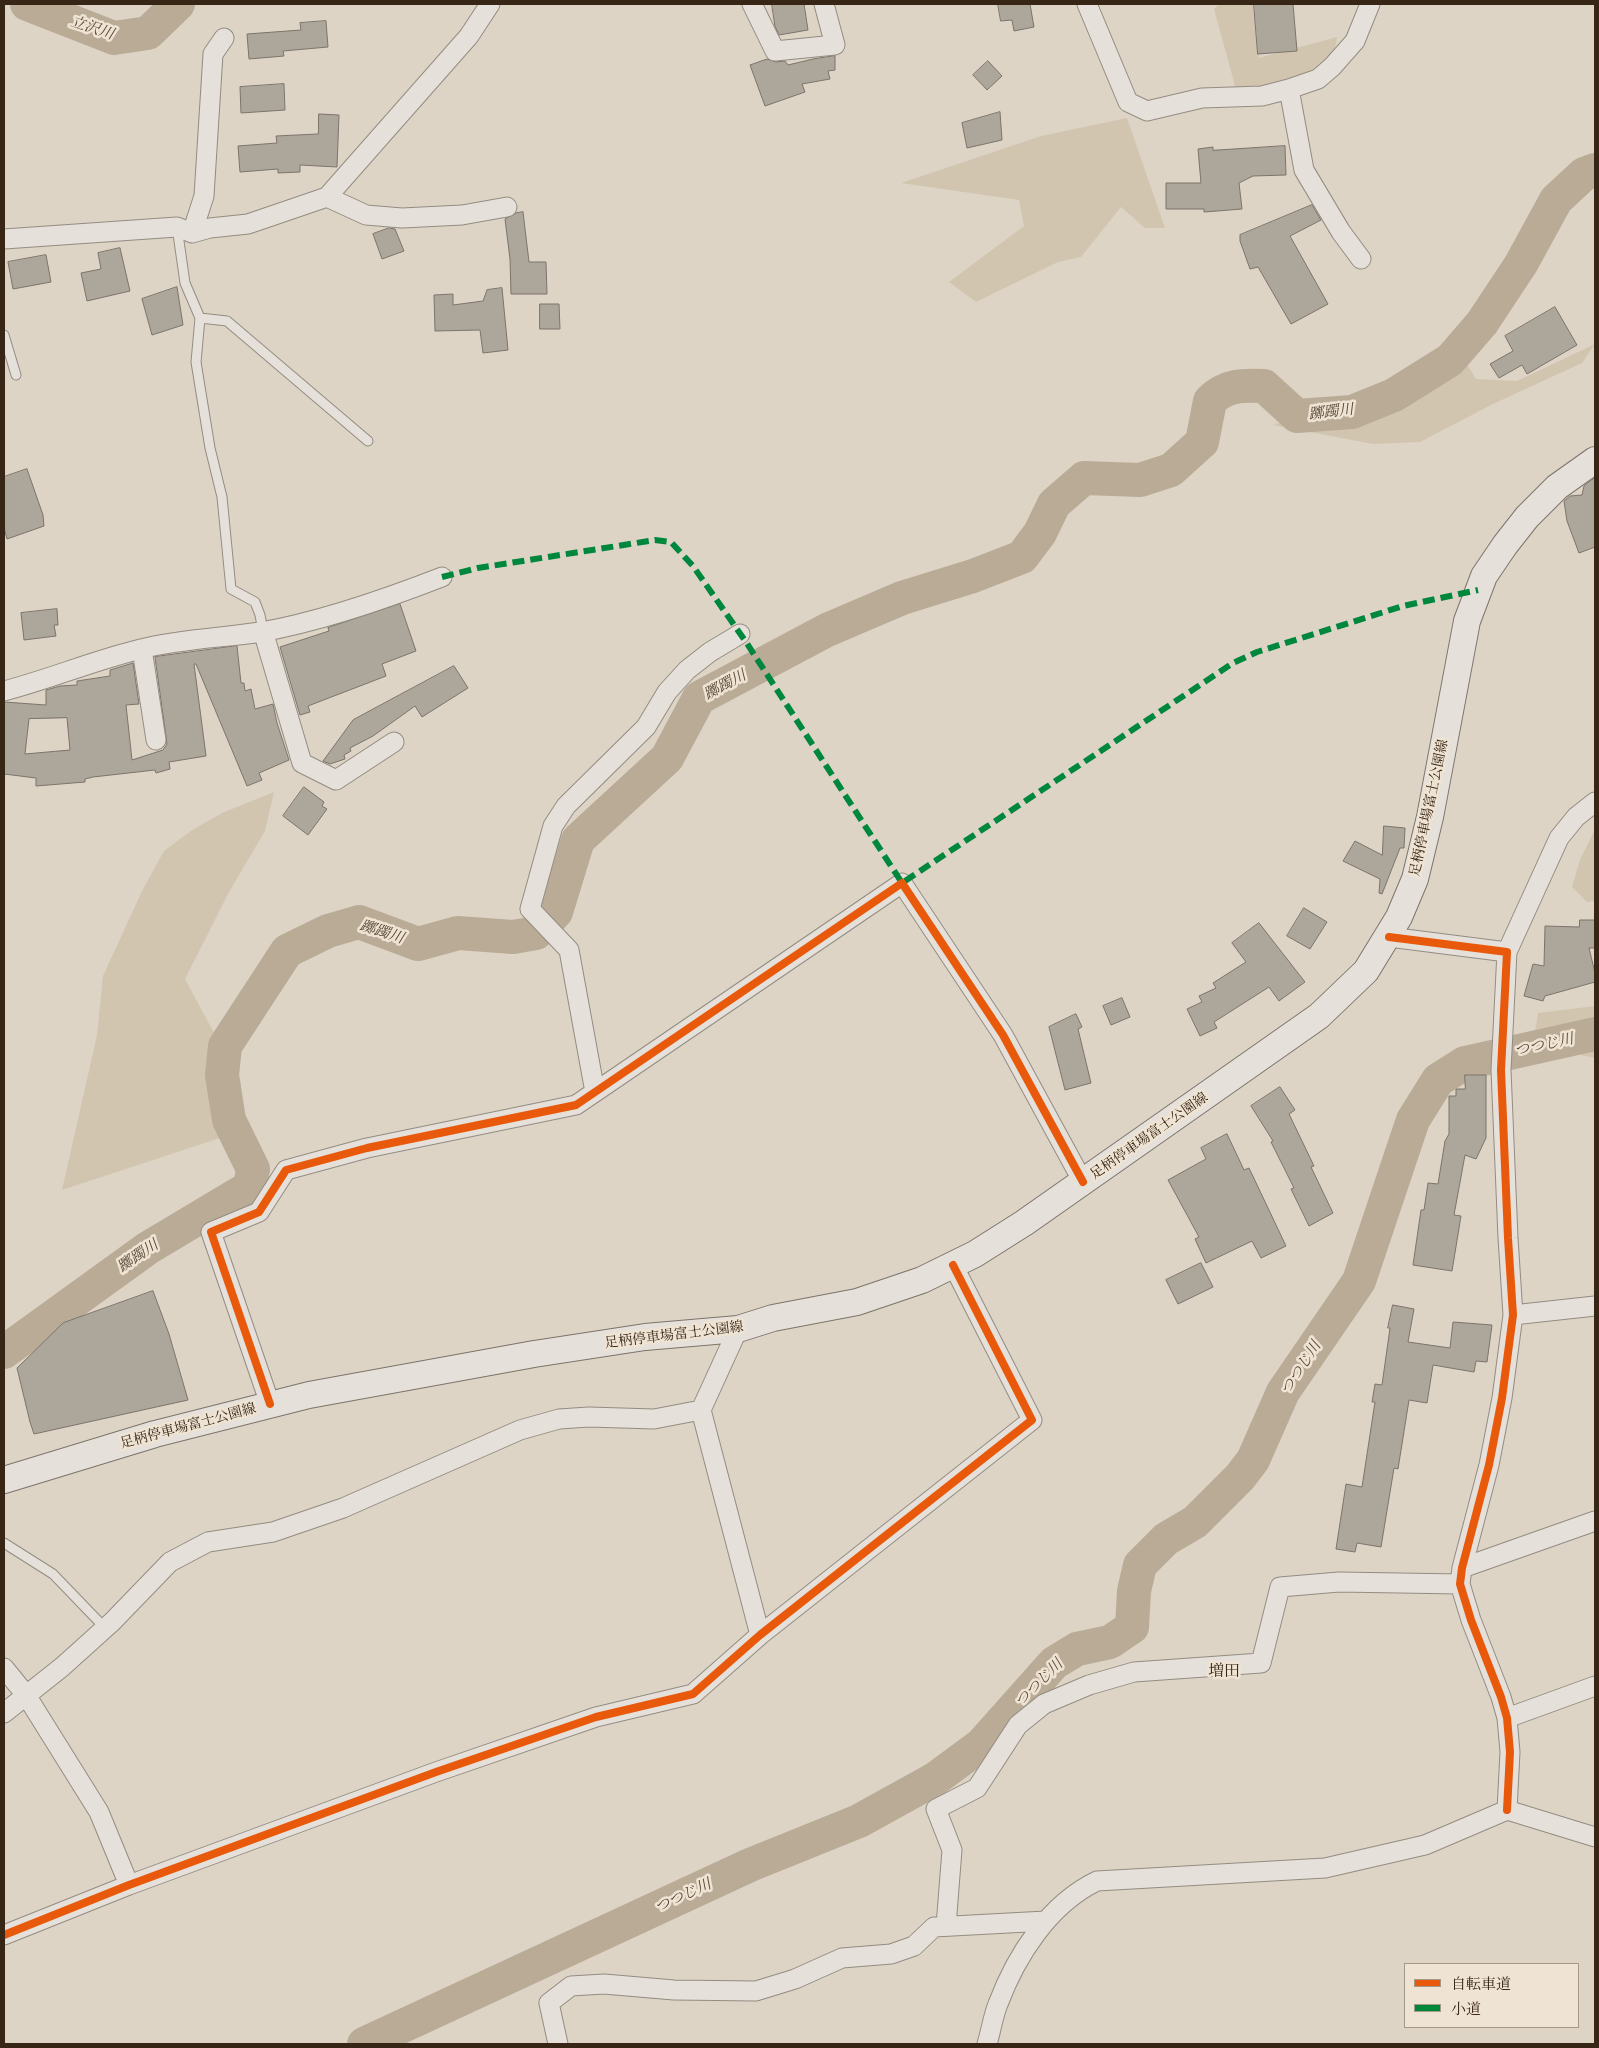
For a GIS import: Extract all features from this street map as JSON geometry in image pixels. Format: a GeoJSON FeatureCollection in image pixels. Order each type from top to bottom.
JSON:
{"type":"FeatureCollection","features":[{"type":"Feature","properties":{"kind":"main road","name":"足柄停車場富士公園線"},"geometry":{"type":"LineString","coordinates":[[4,1480],[154,1434],[309,1395],[534,1354],[645,1337],[738,1329],[773,1318],[856,1302],[922,1280],[975,1254],[1024,1223],[1319,1016],[1366,971],[1389,936],[1415,879],[1430,817],[1467,621],[1481,583],[1505,545],[1527,517],[1557,487],[1595,460]]}},
{"type":"Feature","properties":{"kind":"street"},"geometry":{"type":"LineString","coordinates":[[4,239],[184,230],[248,224],[327,197],[468,36],[490,4]]}},
{"type":"Feature","properties":{"kind":"street"},"geometry":{"type":"LineString","coordinates":[[752,4],[775,52],[835,45],[824,4]]}},
{"type":"Feature","properties":{"kind":"street"},"geometry":{"type":"LineString","coordinates":[[1087,4],[1128,102],[1147,111],[1202,98],[1262,96],[1289,90],[1318,80],[1355,41],[1370,4]]}},
{"type":"Feature","properties":{"kind":"street"},"geometry":{"type":"LineString","coordinates":[[184,230],[204,196],[213,54],[224,38]]}},
{"type":"Feature","properties":{"kind":"street"},"geometry":{"type":"LineString","coordinates":[[1289,90],[1304,170],[1341,232],[1361,258]]}},
{"type":"Feature","properties":{"kind":"street"},"geometry":{"type":"LineString","coordinates":[[327,197],[366,215],[402,218],[462,215],[507,207]]}},
{"type":"Feature","properties":{"kind":"street"},"geometry":{"type":"LineString","coordinates":[[4,691],[36,683],[57,674],[142,649],[263,631],[328,615],[415,588],[442,577]]}},
{"type":"Feature","properties":{"kind":"street"},"geometry":{"type":"LineString","coordinates":[[263,631],[302,763],[336,780],[394,742]]}},
{"type":"Feature","properties":{"kind":"street"},"geometry":{"type":"LineString","coordinates":[[595,1092],[570,950],[530,909],[553,826],[566,806],[646,728],[667,692],[687,670],[710,652],[740,634]]}},
{"type":"Feature","properties":{"kind":"street"},"geometry":{"type":"LineString","coordinates":[[142,649],[156,740]]}},
{"type":"Feature","properties":{"kind":"street"},"geometry":{"type":"LineString","coordinates":[[1507,1810],[1510,1752],[1507,1718],[1501,1697],[1471,1620],[1460,1576],[1502,1398],[1512,1315],[1501,1070],[1507,952],[1560,838],[1576,817],[1595,802]]}},
{"type":"Feature","properties":{"kind":"street"},"geometry":{"type":"LineString","coordinates":[[270,1404],[211,1232],[259,1212],[286,1170],[367,1148],[576,1105],[902,883],[1003,1035],[1083,1182]]}},
{"type":"Feature","properties":{"kind":"street"},"geometry":{"type":"LineString","coordinates":[[1389,936],[1507,952]]}},
{"type":"Feature","properties":{"kind":"street"},"geometry":{"type":"LineString","coordinates":[[4,1935],[129,1885],[436,1772],[596,1717],[692,1694],[760,1635],[1032,1420],[953,1265]]}},
{"type":"Feature","properties":{"kind":"street"},"geometry":{"type":"LineString","coordinates":[[1512,1315],[1595,1306]]}},
{"type":"Feature","properties":{"kind":"street"},"geometry":{"type":"LineString","coordinates":[[738,1329],[701,1410],[760,1635]]}},
{"type":"Feature","properties":{"kind":"street"},"geometry":{"type":"LineString","coordinates":[[4,1713],[62,1667],[105,1628],[170,1562],[208,1542],[274,1532],[344,1508],[520,1430],[559,1419],[589,1417],[654,1419],[701,1410]]}},
{"type":"Feature","properties":{"kind":"street"},"geometry":{"type":"LineString","coordinates":[[946,1926],[952,1850],[936,1810],[977,1788],[1018,1725],[1044,1704],[1089,1685],[1134,1672],[1261,1663],[1280,1587],[1460,1576],[1595,1521]]}},
{"type":"Feature","properties":{"kind":"street"},"geometry":{"type":"LineString","coordinates":[[4,1668],[26,1695],[99,1812],[129,1885]]}},
{"type":"Feature","properties":{"kind":"street"},"geometry":{"type":"LineString","coordinates":[[1507,1718],[1595,1686]]}},
{"type":"Feature","properties":{"kind":"street"},"geometry":{"type":"LineString","coordinates":[[987,2044],[998,2005],[1017,1961],[1046,1920],[1081,1889],[1096,1881],[1325,1868],[1425,1844],[1507,1810],[1595,1838]]}},
{"type":"Feature","properties":{"kind":"street"},"geometry":{"type":"LineString","coordinates":[[558,2044],[549,2003],[571,1986],[604,1984],[674,1990],[756,1991],[795,1979],[842,1958],[891,1954],[914,1946],[934,1927],[1046,1920]]}},
{"type":"Feature","properties":{"kind":"lane"},"geometry":{"type":"LineString","coordinates":[[184,230],[185,283],[200,318],[196,362],[210,448],[222,497],[231,589],[255,602],[263,631]]}},
{"type":"Feature","properties":{"kind":"lane"},"geometry":{"type":"LineString","coordinates":[[200,318],[227,321],[368,441]]}},
{"type":"Feature","properties":{"kind":"lane"},"geometry":{"type":"LineString","coordinates":[[4,335],[16,375]]}},
{"type":"Feature","properties":{"kind":"lane"},"geometry":{"type":"LineString","coordinates":[[4,1543],[53,1574],[105,1628]]}},
{"type":"Feature","properties":{"kind":"shaded area"},"geometry":{"type":"Polygon","coordinates":[[[1219,4],[1253,4],[1259,58],[1337,37],[1332,67],[1286,85],[1237,93],[1214,9],[1219,4]]]}},
{"type":"Feature","properties":{"kind":"shaded area"},"geometry":{"type":"Polygon","coordinates":[[[1127,118],[1165,228],[1145,228],[1121,207],[1081,257],[1058,262],[976,302],[949,282],[1024,226],[1019,200],[901,183],[1041,136],[1127,118]]]}},
{"type":"Feature","properties":{"kind":"shaded area"},"geometry":{"type":"Polygon","coordinates":[[[1595,344],[1582,363],[1493,404],[1420,442],[1373,444],[1273,425],[1465,361],[1476,379],[1517,381],[1595,344]]]}},
{"type":"Feature","properties":{"kind":"shaded area"},"geometry":{"type":"Polygon","coordinates":[[[274,792],[265,831],[229,892],[185,979],[241,1083],[235,1133],[62,1190],[97,1035],[103,976],[142,891],[164,851],[192,830],[222,813],[274,792]]]}},
{"type":"Feature","properties":{"kind":"shaded area"},"geometry":{"type":"Polygon","coordinates":[[[1595,829],[1595,901],[1587,902],[1572,887],[1580,860],[1595,829]]]}},
{"type":"Feature","properties":{"kind":"shaded area"},"geometry":{"type":"Polygon","coordinates":[[[1595,1006],[1595,1058],[1576,1054],[1530,1065],[1538,1013],[1595,1006]]]}},
{"type":"Feature","properties":{"kind":"building"},"geometry":{"type":"Polygon","coordinates":[[[772,4],[804,4],[808,30],[779,35],[775,26],[772,4]]]}},
{"type":"Feature","properties":{"kind":"building"},"geometry":{"type":"Polygon","coordinates":[[[998,4],[1030,4],[1034,27],[1014,31],[1012,20],[1001,21],[998,4]]]}},
{"type":"Feature","properties":{"kind":"building"},"geometry":{"type":"Polygon","coordinates":[[[1254,4],[1293,4],[1297,51],[1258,54],[1254,4]]]}},
{"type":"Feature","properties":{"kind":"building"},"geometry":{"type":"Polygon","coordinates":[[[326,21],[328,47],[283,51],[284,56],[249,59],[247,34],[301,30],[300,23],[326,21]]]}},
{"type":"Feature","properties":{"kind":"building"},"geometry":{"type":"Polygon","coordinates":[[[835,56],[835,70],[828,71],[830,79],[802,84],[805,92],[765,106],[750,65],[767,59],[776,62],[785,61],[788,65],[835,56]]]}},
{"type":"Feature","properties":{"kind":"building"},"geometry":{"type":"Polygon","coordinates":[[[988,61],[1002,76],[987,90],[973,75],[988,61]]]}},
{"type":"Feature","properties":{"kind":"building"},"geometry":{"type":"Polygon","coordinates":[[[284,84],[285,110],[241,113],[240,87],[284,84]]]}},
{"type":"Feature","properties":{"kind":"building"},"geometry":{"type":"Polygon","coordinates":[[[1000,112],[1002,140],[967,148],[962,123],[1000,112]]]}},
{"type":"Feature","properties":{"kind":"building"},"geometry":{"type":"Polygon","coordinates":[[[319,114],[339,115],[337,167],[300,165],[300,172],[278,173],[278,169],[240,172],[238,146],[277,143],[276,136],[318,134],[319,114]]]}},
{"type":"Feature","properties":{"kind":"building"},"geometry":{"type":"Polygon","coordinates":[[[1285,146],[1286,175],[1253,176],[1239,183],[1242,209],[1204,212],[1204,209],[1166,209],[1166,183],[1201,183],[1198,149],[1213,147],[1213,150],[1285,146]]]}},
{"type":"Feature","properties":{"kind":"building"},"geometry":{"type":"Polygon","coordinates":[[[1312,205],[1321,220],[1290,236],[1328,304],[1291,324],[1258,267],[1250,269],[1240,241],[1240,235],[1312,205]]]}},
{"type":"Feature","properties":{"kind":"building"},"geometry":{"type":"Polygon","coordinates":[[[523,212],[529,262],[546,262],[547,294],[511,294],[510,259],[505,219],[516,213],[523,212]]]}},
{"type":"Feature","properties":{"kind":"building"},"geometry":{"type":"Polygon","coordinates":[[[389,228],[395,229],[404,251],[382,259],[373,234],[389,228]]]}},
{"type":"Feature","properties":{"kind":"building"},"geometry":{"type":"Polygon","coordinates":[[[120,248],[130,291],[87,301],[81,273],[101,269],[98,253],[120,248]]]}},
{"type":"Feature","properties":{"kind":"building"},"geometry":{"type":"Polygon","coordinates":[[[46,255],[51,282],[13,289],[8,262],[46,255]]]}},
{"type":"Feature","properties":{"kind":"building"},"geometry":{"type":"Polygon","coordinates":[[[177,287],[183,325],[152,335],[142,299],[177,287]]]}},
{"type":"Feature","properties":{"kind":"building"},"geometry":{"type":"Polygon","coordinates":[[[502,288],[508,350],[483,353],[480,330],[435,331],[434,295],[453,294],[453,305],[483,301],[487,290],[502,288]]]}},
{"type":"Feature","properties":{"kind":"building"},"geometry":{"type":"Polygon","coordinates":[[[540,304],[559,304],[560,329],[540,329],[540,304]]]}},
{"type":"Feature","properties":{"kind":"building"},"geometry":{"type":"Polygon","coordinates":[[[1555,307],[1577,345],[1527,374],[1522,365],[1499,378],[1490,364],[1513,351],[1505,336],[1555,307]]]}},
{"type":"Feature","properties":{"kind":"building"},"geometry":{"type":"Polygon","coordinates":[[[27,469],[43,515],[44,526],[7,539],[4,528],[4,477],[27,469]]]}},
{"type":"Feature","properties":{"kind":"building"},"geometry":{"type":"Polygon","coordinates":[[[1595,478],[1595,547],[1579,553],[1567,521],[1564,501],[1570,496],[1582,495],[1584,486],[1595,478]]]}},
{"type":"Feature","properties":{"kind":"building"},"geometry":{"type":"Polygon","coordinates":[[[400,604],[416,651],[382,664],[386,676],[308,706],[310,712],[300,715],[280,647],[329,631],[328,628],[400,604]]]}},
{"type":"Feature","properties":{"kind":"building"},"geometry":{"type":"Polygon","coordinates":[[[57,609],[58,625],[54,625],[56,636],[24,640],[21,613],[57,609]]]}},
{"type":"Feature","properties":{"kind":"building"},"geometry":{"type":"Polygon","coordinates":[[[237,646],[241,683],[244,683],[245,691],[251,689],[255,709],[273,704],[289,760],[259,773],[262,780],[247,786],[196,664],[194,664],[206,756],[169,762],[170,769],[156,773],[155,770],[93,777],[85,779],[85,782],[36,786],[36,778],[4,774],[4,702],[46,705],[46,690],[60,686],[77,685],[77,681],[110,676],[110,670],[133,663],[139,704],[126,705],[132,760],[163,750],[167,744],[155,657],[237,646]],[[67,718],[29,719],[25,754],[70,750],[67,718]]]}},
{"type":"Feature","properties":{"kind":"building"},"geometry":{"type":"Polygon","coordinates":[[[454,666],[468,688],[422,717],[415,706],[373,736],[350,748],[351,751],[344,755],[345,759],[330,764],[323,761],[353,720],[454,666]]]}},
{"type":"Feature","properties":{"kind":"building"},"geometry":{"type":"Polygon","coordinates":[[[304,787],[324,802],[322,806],[327,809],[308,835],[283,816],[304,787]]]}},
{"type":"Feature","properties":{"kind":"building"},"geometry":{"type":"Polygon","coordinates":[[[1384,826],[1405,828],[1404,848],[1400,848],[1382,894],[1379,893],[1380,879],[1343,861],[1355,841],[1382,855],[1384,826]]]}},
{"type":"Feature","properties":{"kind":"building"},"geometry":{"type":"Polygon","coordinates":[[[1304,908],[1327,922],[1310,949],[1287,936],[1304,908]]]}},
{"type":"Feature","properties":{"kind":"building"},"geometry":{"type":"Polygon","coordinates":[[[1580,920],[1595,920],[1595,948],[1589,948],[1595,973],[1595,982],[1545,996],[1543,1001],[1524,996],[1533,964],[1544,966],[1545,926],[1579,927],[1580,920]]]}},
{"type":"Feature","properties":{"kind":"building"},"geometry":{"type":"Polygon","coordinates":[[[1259,923],[1305,982],[1279,1001],[1269,987],[1214,1022],[1217,1028],[1200,1036],[1187,1009],[1202,1002],[1199,996],[1216,988],[1213,983],[1246,962],[1232,943],[1259,923]]]}},
{"type":"Feature","properties":{"kind":"building"},"geometry":{"type":"Polygon","coordinates":[[[1122,998],[1130,1017],[1111,1025],[1103,1006],[1122,998]]]}},
{"type":"Feature","properties":{"kind":"building"},"geometry":{"type":"Polygon","coordinates":[[[1076,1014],[1082,1027],[1078,1029],[1091,1083],[1065,1090],[1049,1027],[1076,1014]]]}},
{"type":"Feature","properties":{"kind":"building"},"geometry":{"type":"Polygon","coordinates":[[[1465,1075],[1486,1075],[1486,1138],[1476,1159],[1465,1155],[1454,1215],[1461,1216],[1452,1271],[1413,1265],[1421,1210],[1424,1210],[1428,1183],[1438,1184],[1445,1141],[1449,1134],[1449,1096],[1456,1096],[1456,1089],[1465,1089],[1465,1075]]]}},
{"type":"Feature","properties":{"kind":"building"},"geometry":{"type":"Polygon","coordinates":[[[1280,1087],[1295,1110],[1289,1114],[1314,1166],[1311,1167],[1333,1213],[1309,1226],[1291,1189],[1294,1188],[1271,1142],[1273,1141],[1251,1106],[1280,1087]]]}},
{"type":"Feature","properties":{"kind":"building"},"geometry":{"type":"Polygon","coordinates":[[[1227,1134],[1244,1170],[1249,1168],[1286,1246],[1261,1258],[1252,1241],[1206,1263],[1195,1239],[1199,1237],[1168,1180],[1206,1159],[1201,1148],[1227,1134]]]}},
{"type":"Feature","properties":{"kind":"building"},"geometry":{"type":"Polygon","coordinates":[[[1201,1263],[1213,1287],[1178,1304],[1166,1280],[1201,1263]]]}},
{"type":"Feature","properties":{"kind":"building"},"geometry":{"type":"Polygon","coordinates":[[[153,1291],[169,1334],[188,1400],[34,1434],[17,1368],[63,1323],[153,1291]]]}},
{"type":"Feature","properties":{"kind":"building"},"geometry":{"type":"Polygon","coordinates":[[[1393,1305],[1414,1309],[1408,1342],[1450,1348],[1453,1322],[1492,1325],[1487,1362],[1476,1361],[1474,1372],[1433,1365],[1427,1403],[1409,1400],[1398,1469],[1394,1468],[1381,1547],[1357,1543],[1355,1552],[1336,1549],[1346,1484],[1362,1487],[1375,1402],[1372,1402],[1375,1384],[1382,1385],[1390,1328],[1388,1328],[1393,1305]]]}},
{"type":"Feature","properties":{"kind":"waterway","name":"立沢川"},"geometry":{"type":"LineString","coordinates":[[27,4],[114,38],[148,33],[178,4]]}},
{"type":"Feature","properties":{"kind":"waterway","name":"躑躅川"},"geometry":{"type":"LineString","coordinates":[[4,1352],[148,1248],[250,1187],[253,1169],[229,1120],[222,1075],[225,1046],[287,951],[328,931],[359,922],[418,944],[458,933],[513,937],[536,933],[556,912],[578,840],[667,758],[699,698],[827,630],[902,598],[973,576],[1022,557],[1040,533],[1054,504],[1084,478],[1140,480],[1171,470],[1202,442],[1210,401],[1228,389],[1242,386],[1264,386],[1297,416],[1352,412],[1394,395],[1450,360],[1482,323],[1521,264],[1556,200],[1584,174],[1595,170]]}},
{"type":"Feature","properties":{"kind":"waterway","name":"つつじ川"},"geometry":{"type":"LineString","coordinates":[[364,2044],[750,1865],[859,1821],[935,1779],[981,1745],[1054,1663],[1077,1649],[1110,1642],[1132,1627],[1134,1591],[1140,1565],[1166,1539],[1195,1522],[1240,1477],[1253,1460],[1283,1392],[1359,1281],[1413,1120],[1438,1080],[1465,1063],[1595,1034]]}},
{"type":"Feature","properties":{"kind":"marked path"},"geometry":{"type":"LineString","coordinates":[[442,577],[478,568],[655,540],[671,542],[693,566],[746,642],[902,883],[1233,663],[1257,652],[1403,606],[1478,590]]}},
{"type":"Feature","properties":{"kind":"cycle path"},"geometry":{"type":"LineString","coordinates":[[270,1404],[211,1232],[259,1212],[286,1170],[367,1148],[576,1105],[902,883],[1003,1035],[1083,1182]]}},
{"type":"Feature","properties":{"kind":"cycle path"},"geometry":{"type":"LineString","coordinates":[[1389,937],[1507,952],[1501,1070],[1513,1315],[1502,1398],[1489,1465],[1462,1568],[1460,1584],[1471,1620],[1501,1697],[1507,1718],[1510,1752],[1507,1810]]}},
{"type":"Feature","properties":{"kind":"cycle path"},"geometry":{"type":"LineString","coordinates":[[4,1935],[129,1885],[436,1772],[596,1717],[693,1694],[760,1635],[1032,1420],[953,1265]]}},
{"type":"Feature","properties":{"kind":"district","name":"増田"},"geometry":{"type":"Point","coordinates":[1224,1671]}}]}
